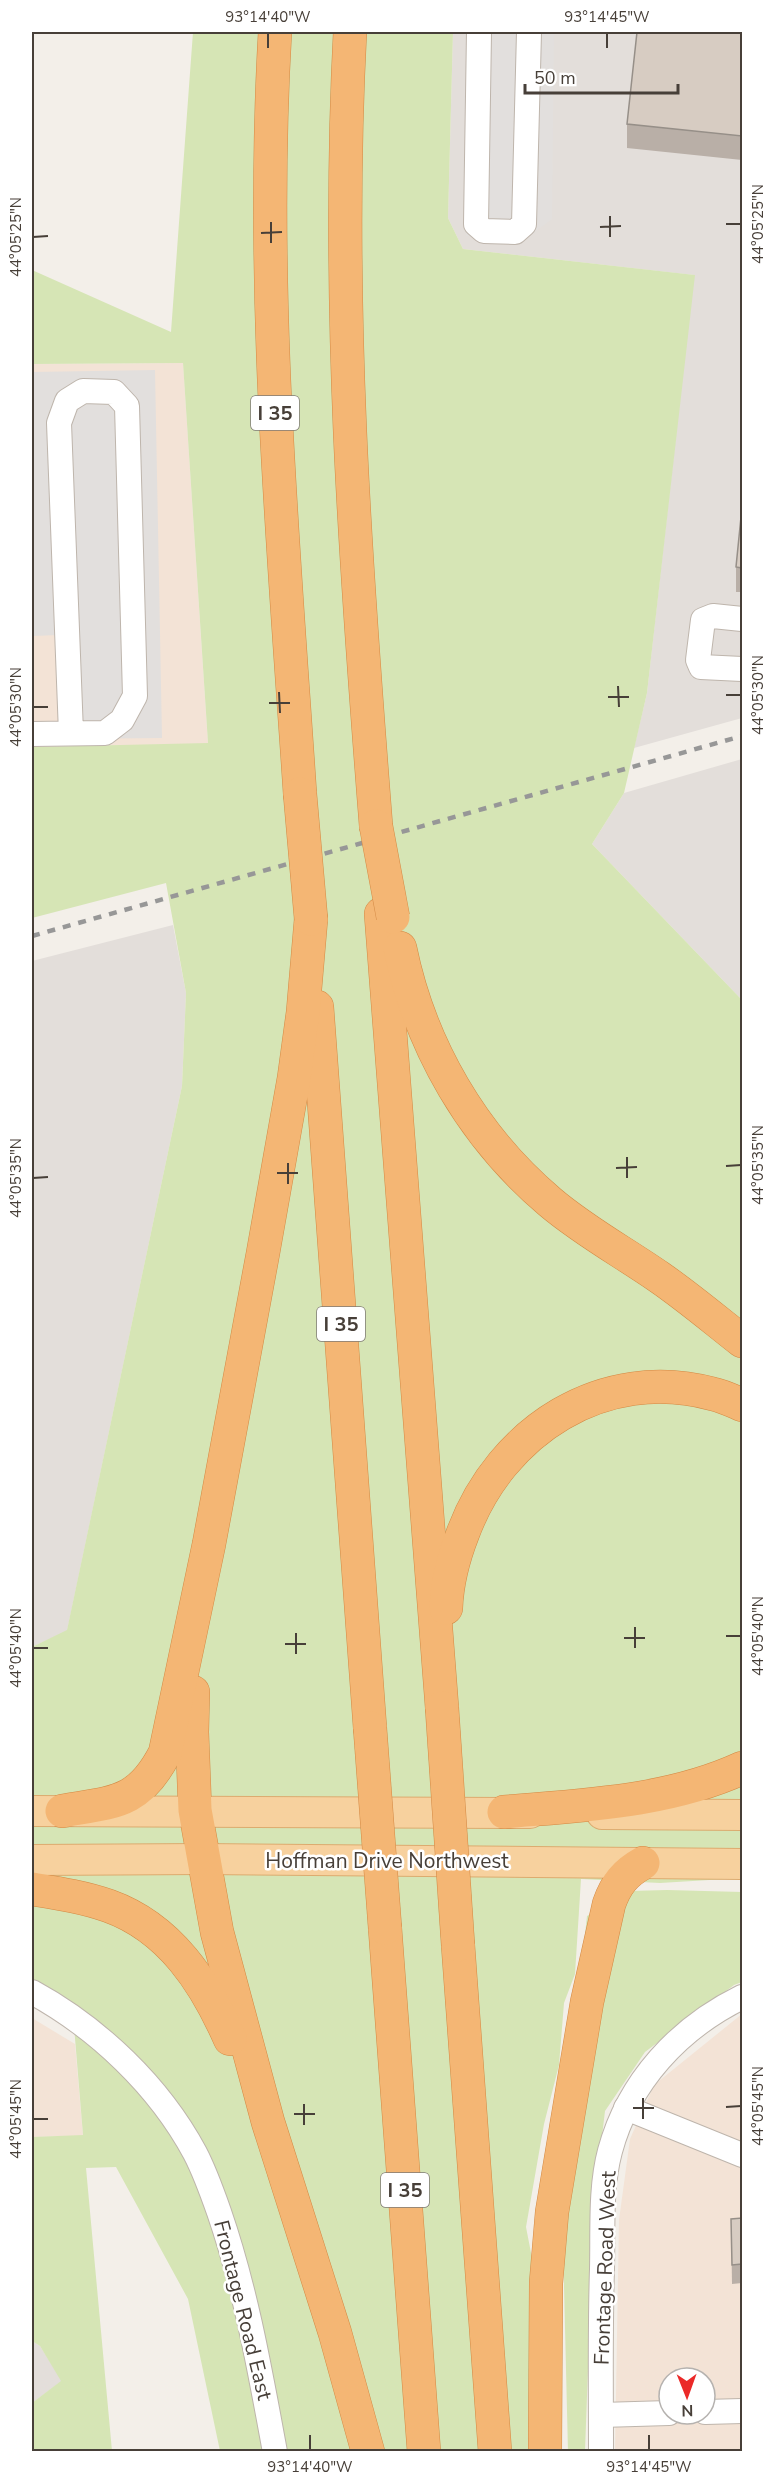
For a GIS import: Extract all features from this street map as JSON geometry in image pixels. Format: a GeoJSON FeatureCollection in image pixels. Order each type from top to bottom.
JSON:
{"type":"FeatureCollection","features":[{"type":"Feature","properties":{"kind":"highway","name":"I 35"},"geometry":{"type":"LineString","coordinates":[[275,32],[269,171],[272,349],[300,794],[424,2451]]}},
{"type":"Feature","properties":{"kind":"highway"},"geometry":{"type":"LineString","coordinates":[[350,32],[344,208],[345,339],[367,714],[376,826],[387,916],[495,2451]]}},
{"type":"Feature","properties":{"kind":"highway"},"geometry":{"type":"LineString","coordinates":[[387,916],[418,1015],[457,1094],[495,1147],[549,1201],[582,1227],[661,1278],[742,1341]]}},
{"type":"Feature","properties":{"kind":"highway"},"geometry":{"type":"LineString","coordinates":[[47,1811],[115,1802],[136,1792],[148,1782],[165,1753],[209,1544],[294,1078],[303,1012],[311,919]]}},
{"type":"Feature","properties":{"kind":"highway"},"geometry":{"type":"LineString","coordinates":[[442,1708],[446,1597],[456,1552],[481,1493],[508,1457],[556,1416],[615,1392],[648,1388],[680,1388],[713,1394],[742,1405]]}},
{"type":"Feature","properties":{"kind":"highway"},"geometry":{"type":"LineString","coordinates":[[209,1544],[193,1689],[192,1732],[195,1810],[203,1859],[217,1932],[268,2122],[335,2333],[368,2451]]}},
{"type":"Feature","properties":{"kind":"highway"},"geometry":{"type":"LineString","coordinates":[[504,1812],[618,1802],[676,1792],[742,1768]]}},
{"type":"Feature","properties":{"kind":"highway"},"geometry":{"type":"LineString","coordinates":[[545,2451],[546,2283],[561,2149],[587,2002],[609,1904],[622,1878],[630,1870],[643,1863]]}},
{"type":"Feature","properties":{"kind":"highway"},"geometry":{"type":"LineString","coordinates":[[32,1889],[110,1906],[144,1924],[175,1948],[213,2002],[268,2122]]}},
{"type":"Feature","properties":{"kind":"main road"},"geometry":{"type":"LineString","coordinates":[[47,1811],[195,1810],[742,1815]]}},
{"type":"Feature","properties":{"kind":"main road","name":"Hoffman Drive Northwest"},"geometry":{"type":"LineString","coordinates":[[32,1860],[203,1859],[742,1864]]}},
{"type":"Feature","properties":{"kind":"street"},"geometry":{"type":"LineString","coordinates":[[479,32],[476,224],[484,231],[495,232],[515,232],[524,224],[529,32]]}},
{"type":"Feature","properties":{"kind":"street"},"geometry":{"type":"LineString","coordinates":[[32,734],[105,733],[122,720],[135,696],[127,406],[114,392],[84,391],[67,401],[59,423],[71,733]]}},
{"type":"Feature","properties":{"kind":"street"},"geometry":{"type":"LineString","coordinates":[[742,619],[713,616],[703,620],[698,660],[701,667],[742,669]]}},
{"type":"Feature","properties":{"kind":"street","name":"Frontage Road East"},"geometry":{"type":"LineString","coordinates":[[32,1992],[94,2032],[137,2074],[165,2107],[195,2153],[211,2189],[233,2251],[275,2451]]}},
{"type":"Feature","properties":{"kind":"street","name":"Frontage Road West"},"geometry":{"type":"LineString","coordinates":[[601,2451],[601,2302],[605,2182],[609,2152],[627,2108],[651,2067],[697,2024],[742,1997]]}},
{"type":"Feature","properties":{"kind":"street"},"geometry":{"type":"LineString","coordinates":[[627,2108],[742,2155]]}},
{"type":"Feature","properties":{"kind":"street"},"geometry":{"type":"LineString","coordinates":[[717,2412],[742,2411]]}},
{"type":"Feature","properties":{"kind":"street"},"geometry":{"type":"LineString","coordinates":[[601,2415],[657,2413]]}},
{"type":"Feature","properties":{"kind":"shaded area"},"geometry":{"type":"Polygon","coordinates":[[[453,32],[742,32],[742,718],[634,748],[647,693],[694,275],[463,249],[448,218],[453,32]]]}},
{"type":"Feature","properties":{"kind":"shaded area"},"geometry":{"type":"Polygon","coordinates":[[[468,32],[554,32],[552,219],[525,239],[466,236],[464,208],[468,32]]]}},
{"type":"Feature","properties":{"kind":"shaded area"},"geometry":{"type":"Polygon","coordinates":[[[183,363],[208,744],[32,747],[32,364],[183,363]]]}},
{"type":"Feature","properties":{"kind":"shaded area"},"geometry":{"type":"Polygon","coordinates":[[[155,370],[162,738],[61,739],[59,635],[32,636],[32,372],[155,370]]]}},
{"type":"Feature","properties":{"kind":"shaded area"},"geometry":{"type":"Polygon","coordinates":[[[742,759],[742,1000],[592,844],[624,793],[742,759]]]}},
{"type":"Feature","properties":{"kind":"shaded area"},"geometry":{"type":"Polygon","coordinates":[[[173,925],[186,993],[182,1086],[67,1631],[32,1647],[32,961],[173,925]]]}},
{"type":"Feature","properties":{"kind":"shaded area"},"geometry":{"type":"Polygon","coordinates":[[[742,2014],[742,2451],[615,2452],[619,2220],[630,2139],[654,2085],[742,2014]]]}},
{"type":"Feature","properties":{"kind":"shaded area"},"geometry":{"type":"Polygon","coordinates":[[[32,2018],[75,2044],[83,2136],[32,2137],[32,2018]]]}},
{"type":"Feature","properties":{"kind":"shaded area"},"geometry":{"type":"Polygon","coordinates":[[[32,2341],[40,2346],[62,2381],[32,2403],[32,2341]]]}},
{"type":"Feature","properties":{"kind":"green space"},"geometry":{"type":"Polygon","coordinates":[[[193,32],[453,32],[448,218],[463,249],[695,275],[647,693],[624,793],[592,844],[742,1000],[742,1878],[660,1883],[581,1879],[575,1974],[564,2003],[559,2065],[544,2124],[526,2227],[555,2377],[561,2451],[220,2451],[188,2299],[116,2167],[86,2168],[112,2451],[32,2451],[32,2403],[61,2381],[40,2346],[32,2341],[32,2137],[83,2135],[72,2002],[32,1981],[32,1647],[67,1630],[182,1086],[186,993],[166,883],[32,918],[32,747],[208,743],[183,363],[32,364],[32,270],[171,332],[193,32]]]}},
{"type":"Feature","properties":{"kind":"green space"},"geometry":{"type":"Polygon","coordinates":[[[629,1891],[742,1892],[742,1982],[734,1985],[645,2052],[605,2111],[594,2203],[585,2451],[568,2452],[562,2203],[571,2063],[587,1916],[629,1891]]]}},
{"type":"Feature","properties":{"kind":"building"},"geometry":{"type":"Polygon","coordinates":[[[637,32],[742,32],[742,136],[627,124],[637,32]]]}},
{"type":"Feature","properties":{"kind":"building"},"geometry":{"type":"Polygon","coordinates":[[[742,507],[742,568],[736,567],[742,507]]]}},
{"type":"Feature","properties":{"kind":"building"},"geometry":{"type":"Polygon","coordinates":[[[742,2218],[742,2264],[732,2265],[731,2219],[742,2218]]]}},
{"type":"Feature","properties":{"kind":"railway"},"geometry":{"type":"LineString","coordinates":[[32,936],[742,736]]}}]}
